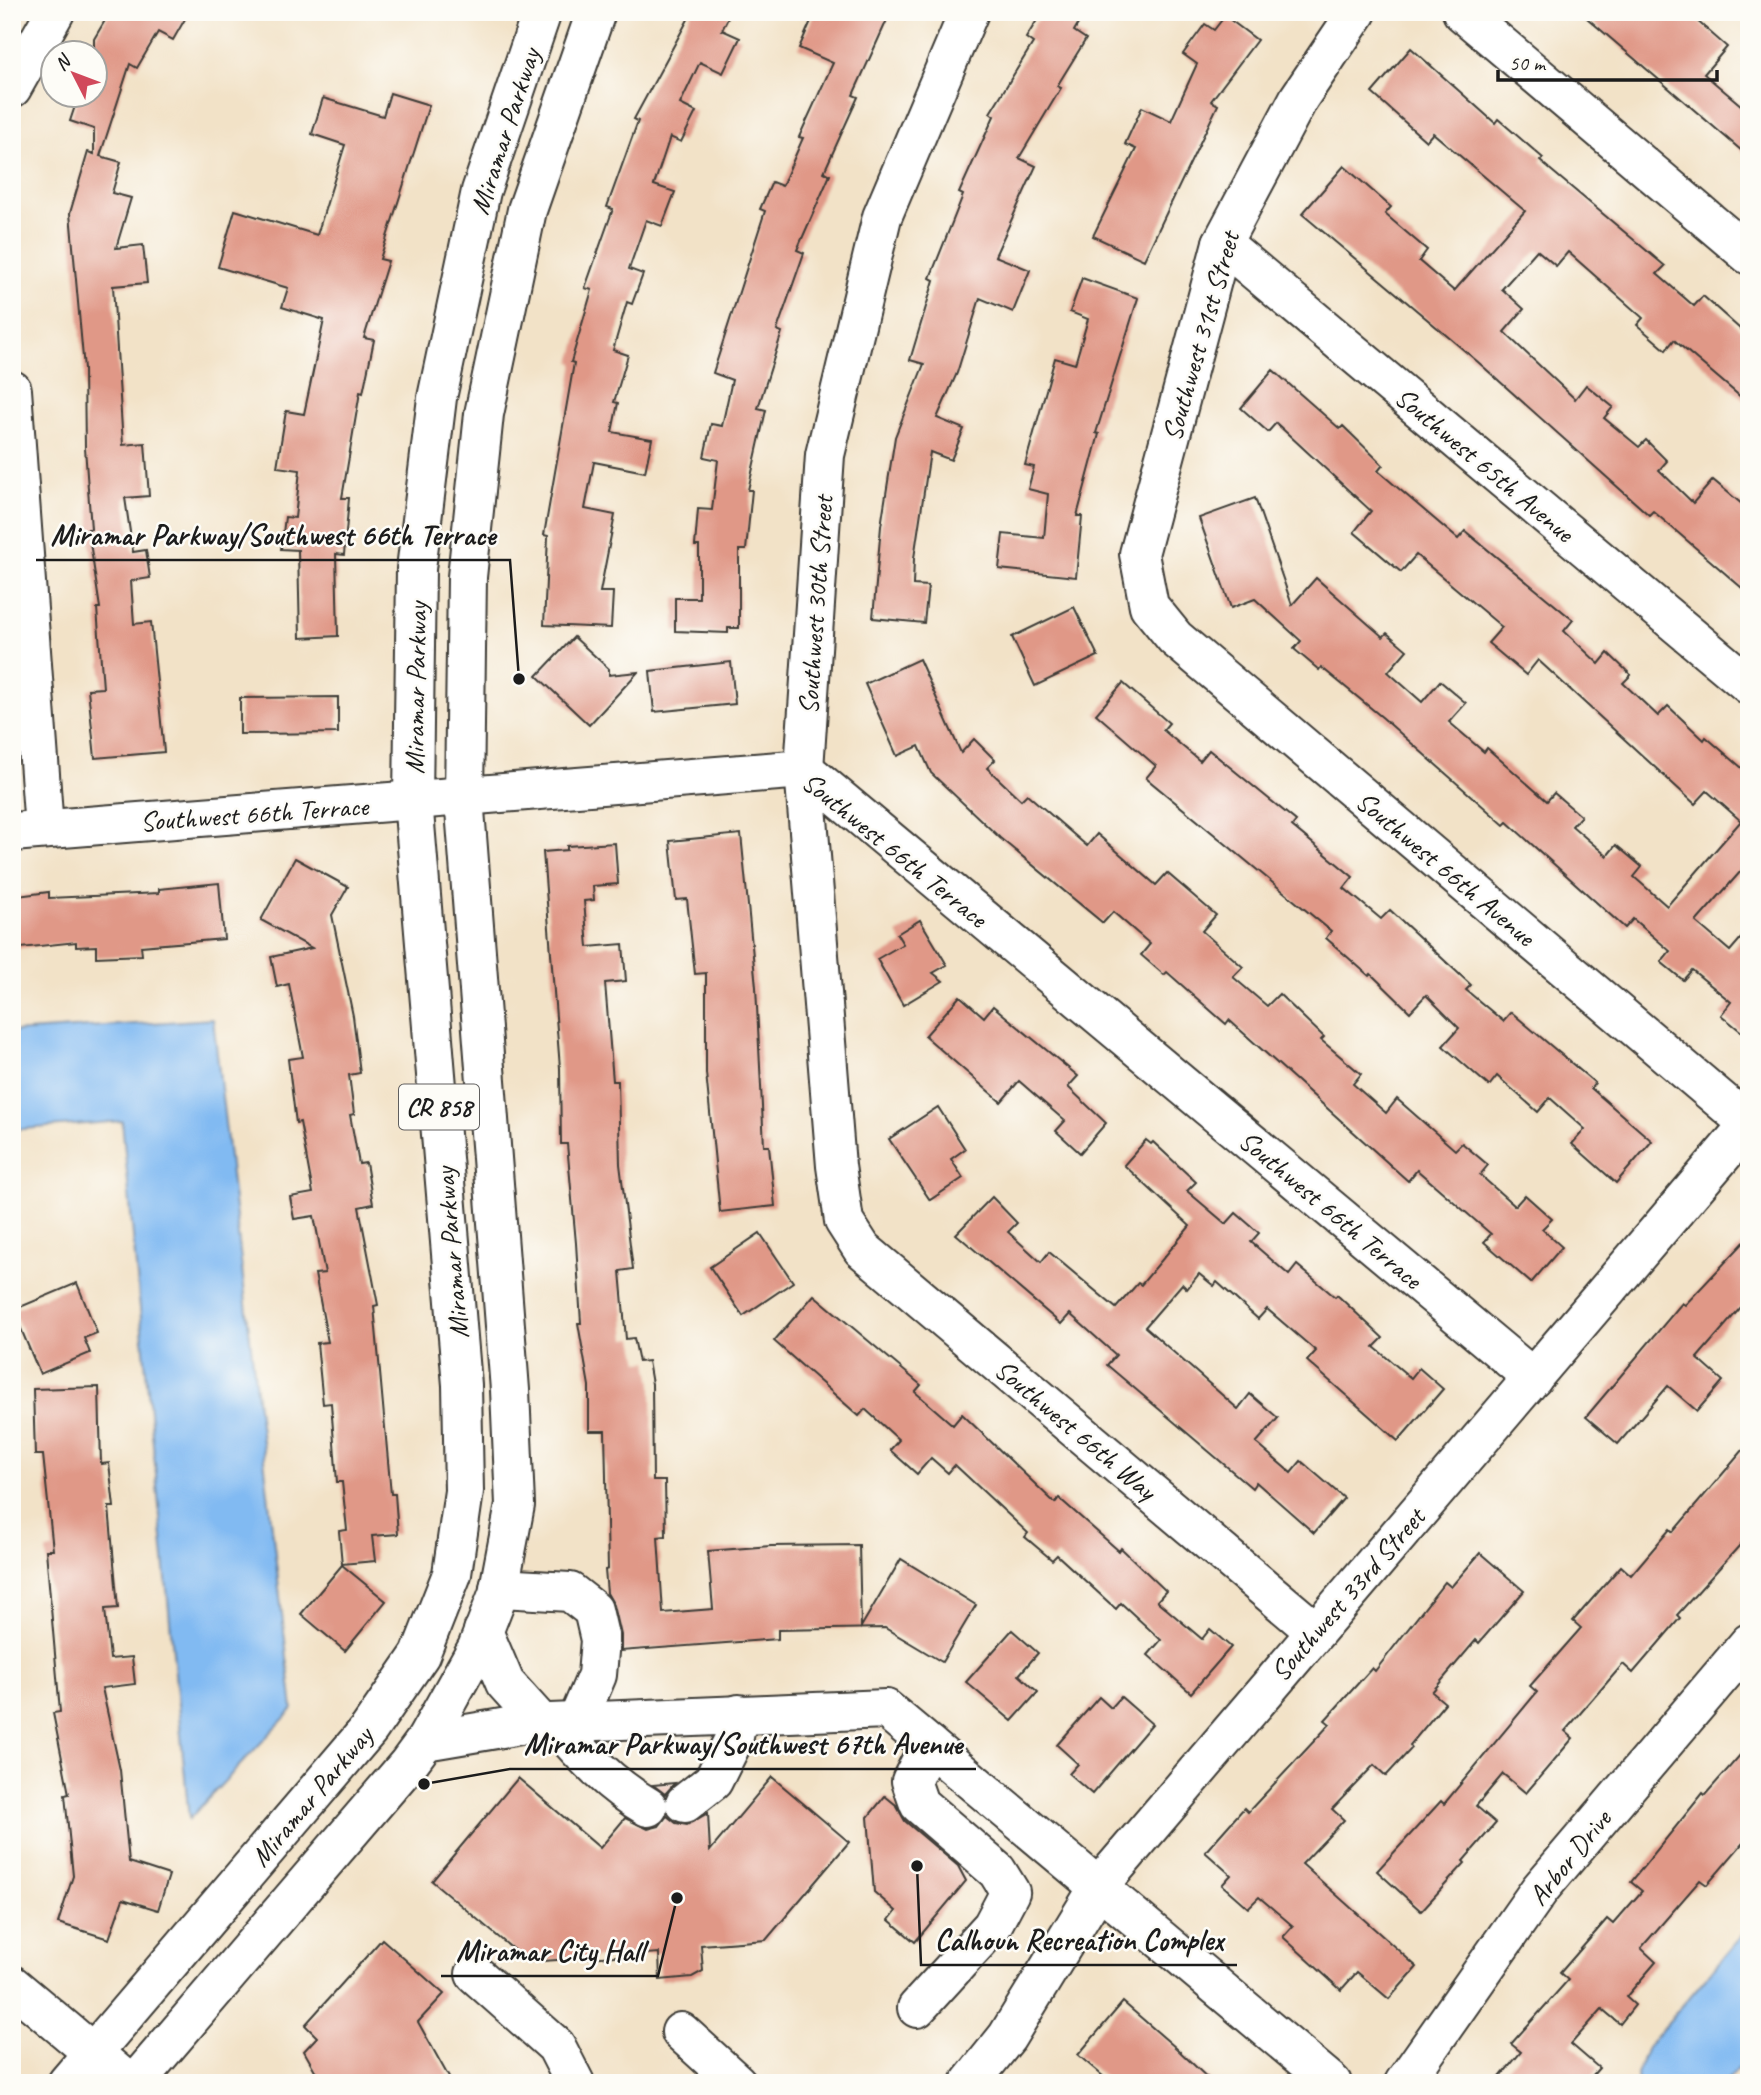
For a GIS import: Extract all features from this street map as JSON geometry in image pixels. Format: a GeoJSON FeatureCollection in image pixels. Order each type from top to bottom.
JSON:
{"type":"FeatureCollection","features":[{"type":"Feature","properties":{"kind":"street"},"geometry":{"type":"LineString","coordinates":[[12,88],[54,12]]}},
{"type":"Feature","properties":{"kind":"street","name":"Miramar Parkway"},"geometry":{"type":"LineString","coordinates":[[67,2083],[369,1729],[420,1655],[452,1574],[464,1491],[462,1385],[413,800],[416,569],[438,398],[481,191],[542,12]]}},
{"type":"Feature","properties":{"kind":"street","name":"Miramar Parkway"},"geometry":{"type":"LineString","coordinates":[[135,2083],[425,1741],[484,1631],[499,1588],[516,1505],[510,1391],[464,797],[467,577],[484,414],[527,210],[596,12]]}},
{"type":"Feature","properties":{"kind":"street","name":"Southwest 30th Street"},"geometry":{"type":"LineString","coordinates":[[844,1221],[836,1166],[804,769],[825,455],[882,217],[969,12]]}},
{"type":"Feature","properties":{"kind":"street","name":"Southwest 31st Street"},"geometry":{"type":"LineString","coordinates":[[1149,606],[1139,554],[1222,243],[1299,98],[1357,12]]}},
{"type":"Feature","properties":{"kind":"street"},"geometry":{"type":"LineString","coordinates":[[1462,12],[1749,255]]}},
{"type":"Feature","properties":{"kind":"street","name":"Southwest 65th Avenue"},"geometry":{"type":"LineString","coordinates":[[1222,243],[1749,685]]}},
{"type":"Feature","properties":{"kind":"street"},"geometry":{"type":"LineString","coordinates":[[12,390],[28,830]]}},
{"type":"Feature","properties":{"kind":"street","name":"Southwest 66th Avenue"},"geometry":{"type":"LineString","coordinates":[[1149,606],[1175,638],[1749,1124]]}},
{"type":"Feature","properties":{"kind":"street","name":"Southwest 66th Terrace"},"geometry":{"type":"LineString","coordinates":[[28,830],[804,769],[1533,1378]]}},
{"type":"Feature","properties":{"kind":"street","name":"Southwest 33rd Street"},"geometry":{"type":"LineString","coordinates":[[970,2083],[1007,2037],[1100,1885],[1749,1124]]}},
{"type":"Feature","properties":{"kind":"street","name":"Southwest 66th Way"},"geometry":{"type":"LineString","coordinates":[[844,1221],[862,1248],[1315,1631]]}},
{"type":"Feature","properties":{"kind":"street"},"geometry":{"type":"LineString","coordinates":[[499,1588],[570,1592],[593,1610],[600,1640],[597,1675],[558,1723]]}},
{"type":"Feature","properties":{"kind":"street"},"geometry":{"type":"LineString","coordinates":[[484,1631],[505,1684],[558,1723],[621,1791],[648,1807]]}},
{"type":"Feature","properties":{"kind":"street","name":"Arbor Drive"},"geometry":{"type":"LineString","coordinates":[[1404,2083],[1540,1889],[1749,1643]]}},
{"type":"Feature","properties":{"kind":"street"},"geometry":{"type":"LineString","coordinates":[[425,1741],[558,1723],[886,1709],[1100,1885],[1332,2083]]}},
{"type":"Feature","properties":{"kind":"street"},"geometry":{"type":"LineString","coordinates":[[685,1803],[713,1782],[733,1741],[739,1714]]}},
{"type":"Feature","properties":{"kind":"street"},"geometry":{"type":"LineString","coordinates":[[917,2008],[992,1926],[1010,1892],[997,1871],[919,1804],[911,1781],[929,1745]]}},
{"type":"Feature","properties":{"kind":"street"},"geometry":{"type":"LineString","coordinates":[[475,1975],[556,2046],[575,2083]]}},
{"type":"Feature","properties":{"kind":"street"},"geometry":{"type":"LineString","coordinates":[[13,1980],[92,2053],[129,2083]]}},
{"type":"Feature","properties":{"kind":"street"},"geometry":{"type":"LineString","coordinates":[[681,2032],[737,2083]]}},
{"type":"Feature","properties":{"kind":"water"},"geometry":{"type":"Polygon","coordinates":[[[213,1019],[293,1709],[189,1819],[122,1121],[12,1130],[12,1032],[213,1019]]]}},
{"type":"Feature","properties":{"kind":"water"},"geometry":{"type":"Polygon","coordinates":[[[1749,1927],[1749,2056],[1726,2083],[1638,2083],[1637,2074],[1647,2047],[1749,1927]]]}},
{"type":"Feature","properties":{"kind":"building"},"geometry":{"type":"Polygon","coordinates":[[[110,12],[189,12],[173,40],[158,32],[137,68],[130,64],[100,156],[121,162],[112,193],[131,198],[116,248],[143,245],[147,283],[113,286],[123,445],[145,443],[149,496],[125,498],[133,552],[146,550],[150,578],[131,581],[134,624],[151,622],[164,752],[95,758],[88,689],[103,688],[97,608],[100,608],[88,529],[91,529],[85,448],[84,369],[70,213],[88,152],[94,154],[94,129],[70,121],[74,108],[108,108],[108,38],[95,38],[110,12]]]}},
{"type":"Feature","properties":{"kind":"building"},"geometry":{"type":"Polygon","coordinates":[[[692,12],[731,12],[722,30],[740,38],[723,73],[700,62],[680,104],[696,112],[681,142],[670,137],[654,185],[675,192],[662,226],[646,220],[629,269],[643,274],[632,304],[627,302],[613,350],[628,355],[614,402],[618,403],[612,432],[652,439],[645,472],[594,462],[585,509],[615,515],[600,592],[613,592],[611,628],[544,625],[548,536],[544,535],[574,363],[571,362],[592,290],[585,288],[613,209],[607,207],[638,121],[634,119],[692,12]]]}},
{"type":"Feature","properties":{"kind":"building"},"geometry":{"type":"Polygon","coordinates":[[[815,12],[869,12],[887,20],[853,95],[858,97],[824,172],[830,175],[797,250],[804,253],[777,330],[782,332],[758,408],[766,410],[748,490],[752,490],[746,550],[739,550],[739,628],[728,628],[728,633],[675,631],[675,598],[699,598],[699,546],[695,546],[698,509],[712,510],[718,460],[704,457],[711,424],[722,426],[732,380],[713,373],[765,211],[760,209],[772,182],[782,186],[803,138],[799,137],[833,63],[799,48],[815,12]]]}},
{"type":"Feature","properties":{"kind":"building"},"geometry":{"type":"Polygon","coordinates":[[[1042,12],[1085,12],[1074,31],[1086,39],[1057,86],[1061,88],[1019,158],[1036,166],[995,256],[1030,270],[1013,312],[980,298],[957,373],[937,418],[964,429],[951,460],[930,452],[914,558],[913,585],[928,586],[924,623],[873,618],[881,526],[895,437],[924,364],[910,360],[934,280],[930,278],[963,195],[959,193],[994,116],[990,113],[1033,43],[1026,38],[1042,12]]]}},
{"type":"Feature","properties":{"kind":"building"},"geometry":{"type":"Polygon","coordinates":[[[1580,12],[1687,12],[1727,47],[1704,74],[1749,112],[1749,157],[1580,12]]]}},
{"type":"Feature","properties":{"kind":"building"},"geometry":{"type":"Polygon","coordinates":[[[1225,16],[1257,40],[1211,101],[1218,105],[1144,260],[1093,236],[1136,149],[1125,144],[1142,107],[1171,121],[1197,64],[1183,54],[1205,24],[1214,30],[1225,16]]]}},
{"type":"Feature","properties":{"kind":"building"},"geometry":{"type":"Polygon","coordinates":[[[1411,48],[1495,123],[1498,119],[1543,158],[1540,161],[1665,266],[1657,274],[1694,306],[1703,296],[1749,337],[1749,404],[1674,340],[1666,350],[1637,325],[1643,318],[1568,252],[1556,266],[1537,250],[1502,289],[1524,309],[1504,332],[1575,399],[1586,385],[1613,407],[1604,418],[1639,447],[1646,440],[1667,461],[1659,470],[1693,503],[1713,480],[1749,510],[1749,594],[1653,511],[1649,515],[1478,362],[1302,214],[1344,166],[1391,207],[1385,214],[1427,250],[1419,261],[1454,291],[1525,211],[1433,133],[1426,141],[1372,93],[1411,48]]]}},
{"type":"Feature","properties":{"kind":"building"},"geometry":{"type":"Polygon","coordinates":[[[390,93],[429,105],[380,259],[388,261],[364,338],[374,340],[363,393],[360,392],[342,498],[349,498],[344,555],[336,554],[338,636],[300,638],[298,550],[281,549],[285,517],[295,518],[300,470],[277,467],[286,411],[304,414],[324,320],[282,307],[288,288],[218,267],[235,210],[317,235],[345,145],[312,134],[323,98],[383,116],[390,93]]]}},
{"type":"Feature","properties":{"kind":"building"},"geometry":{"type":"Polygon","coordinates":[[[1082,278],[1138,298],[1096,433],[1099,434],[1077,516],[1082,516],[1076,577],[999,569],[1003,534],[1044,538],[1048,494],[1028,489],[1034,467],[1025,465],[1055,358],[1075,364],[1088,319],[1070,312],[1082,278]]]}},
{"type":"Feature","properties":{"kind":"building"},"geometry":{"type":"Polygon","coordinates":[[[1273,370],[1340,429],[1343,426],[1383,465],[1378,471],[1458,539],[1465,531],[1573,620],[1564,631],[1599,664],[1608,653],[1631,675],[1623,683],[1658,716],[1668,706],[1704,740],[1706,737],[1749,774],[1749,862],[1696,922],[1730,951],[1749,929],[1749,1038],[1721,1015],[1731,1002],[1692,970],[1683,980],[1661,962],[1670,951],[1633,919],[1625,928],[1507,822],[1504,825],[1383,718],[1321,667],[1319,670],[1294,649],[1301,641],[1255,599],[1231,608],[1199,518],[1255,498],[1292,605],[1316,578],[1383,637],[1387,633],[1407,650],[1388,672],[1422,702],[1440,681],[1466,703],[1449,722],[1484,752],[1487,748],[1547,801],[1554,793],[1581,816],[1572,826],[1607,856],[1616,845],[1642,867],[1634,877],[1667,906],[1741,821],[1707,791],[1695,804],[1538,660],[1526,675],[1488,643],[1502,627],[1416,555],[1401,572],[1354,532],[1371,511],[1276,423],[1268,432],[1241,408],[1273,370]]]}},
{"type":"Feature","properties":{"kind":"building"},"geometry":{"type":"Polygon","coordinates":[[[1074,607],[1098,656],[1035,686],[1012,637],[1074,607]]]}},
{"type":"Feature","properties":{"kind":"building"},"geometry":{"type":"Polygon","coordinates":[[[574,637],[609,669],[609,675],[638,672],[589,725],[537,676],[574,637]]]}},
{"type":"Feature","properties":{"kind":"building"},"geometry":{"type":"Polygon","coordinates":[[[919,659],[961,753],[974,739],[995,760],[987,768],[1021,800],[1027,794],[1087,846],[1097,834],[1156,885],[1167,873],[1216,915],[1202,931],[1243,967],[1233,977],[1267,1006],[1279,994],[1324,1037],[1321,1040],[1361,1074],[1353,1084],[1386,1113],[1397,1099],[1455,1150],[1462,1143],[1488,1165],[1480,1175],[1515,1206],[1525,1195],[1552,1219],[1542,1229],[1562,1247],[1531,1283],[1484,1242],[1491,1234],[1417,1170],[1408,1181],[1229,1020],[1226,1024],[1167,972],[1164,975],[1141,955],[1150,944],[1113,912],[1103,923],[1000,838],[931,773],[919,746],[897,756],[865,684],[919,659]]]}},
{"type":"Feature","properties":{"kind":"building"},"geometry":{"type":"Polygon","coordinates":[[[731,662],[735,704],[654,712],[650,671],[731,662]]]}},
{"type":"Feature","properties":{"kind":"building"},"geometry":{"type":"Polygon","coordinates":[[[1123,683],[1169,723],[1163,730],[1200,761],[1209,750],[1296,821],[1292,826],[1353,877],[1344,888],[1381,919],[1390,910],[1471,985],[1466,990],[1503,1021],[1511,1012],[1595,1083],[1591,1088],[1652,1141],[1616,1183],[1572,1144],[1585,1129],[1550,1098],[1538,1112],[1497,1076],[1489,1086],[1443,1046],[1459,1028],[1426,995],[1410,1012],[1371,974],[1369,976],[1326,938],[1331,931],[1146,778],[1156,766],[1096,714],[1123,683]]]}},
{"type":"Feature","properties":{"kind":"building"},"geometry":{"type":"Polygon","coordinates":[[[338,697],[338,733],[240,734],[240,698],[338,697]]]}},
{"type":"Feature","properties":{"kind":"building"},"geometry":{"type":"Polygon","coordinates":[[[741,834],[756,987],[764,1146],[769,1146],[775,1206],[720,1212],[706,1073],[706,973],[695,974],[687,899],[676,900],[670,841],[741,834]]]}},
{"type":"Feature","properties":{"kind":"building"},"geometry":{"type":"Polygon","coordinates":[[[615,843],[618,884],[593,886],[594,900],[584,901],[588,947],[623,944],[626,981],[605,983],[613,1081],[618,1081],[620,1164],[633,1269],[620,1271],[626,1339],[634,1338],[639,1362],[648,1361],[652,1384],[653,1481],[665,1481],[666,1536],[658,1537],[663,1613],[713,1609],[708,1551],[771,1546],[859,1545],[861,1627],[901,1559],[976,1605],[942,1662],[885,1628],[778,1630],[778,1639],[621,1651],[621,1635],[614,1605],[607,1593],[605,1570],[608,1569],[605,1431],[589,1431],[589,1386],[578,1323],[581,1323],[576,1243],[567,1144],[561,1144],[560,1068],[543,852],[567,850],[567,846],[615,843]]]}},
{"type":"Feature","properties":{"kind":"building"},"geometry":{"type":"Polygon","coordinates":[[[295,858],[348,887],[332,915],[353,1016],[360,1073],[349,1075],[354,1114],[350,1115],[359,1164],[366,1163],[373,1204],[359,1207],[378,1305],[374,1306],[391,1494],[395,1494],[398,1534],[372,1536],[375,1561],[342,1564],[339,1531],[347,1530],[342,1482],[337,1482],[331,1403],[323,1404],[317,1343],[328,1342],[315,1274],[325,1273],[314,1216],[294,1219],[290,1197],[313,1193],[300,1122],[296,1123],[288,1059],[303,1057],[289,984],[277,987],[271,957],[312,948],[261,920],[295,858]]]}},
{"type":"Feature","properties":{"kind":"building"},"geometry":{"type":"Polygon","coordinates":[[[219,883],[224,939],[141,946],[142,955],[96,957],[96,946],[76,947],[76,942],[12,949],[12,909],[18,908],[17,896],[49,892],[49,898],[159,893],[159,889],[219,883]]]}},
{"type":"Feature","properties":{"kind":"building"},"geometry":{"type":"Polygon","coordinates":[[[920,920],[947,965],[933,973],[943,981],[903,1005],[877,959],[903,944],[897,934],[920,920]]]}},
{"type":"Feature","properties":{"kind":"building"},"geometry":{"type":"Polygon","coordinates":[[[960,996],[984,1017],[993,1006],[1078,1076],[1068,1087],[1106,1123],[1080,1153],[1056,1131],[1065,1121],[1019,1081],[1001,1102],[925,1036],[960,996]]]}},
{"type":"Feature","properties":{"kind":"building"},"geometry":{"type":"Polygon","coordinates":[[[938,1107],[965,1149],[951,1159],[963,1178],[930,1200],[889,1139],[938,1107]]]}},
{"type":"Feature","properties":{"kind":"building"},"geometry":{"type":"Polygon","coordinates":[[[1146,1140],[1151,1144],[1153,1142],[1196,1182],[1187,1191],[1226,1224],[1236,1213],[1259,1233],[1251,1242],[1289,1275],[1297,1265],[1335,1297],[1337,1295],[1383,1338],[1374,1347],[1411,1378],[1419,1368],[1443,1389],[1398,1441],[1307,1361],[1316,1351],[1267,1309],[1258,1319],[1217,1282],[1214,1286],[1199,1274],[1187,1289],[1182,1284],[1145,1327],[1238,1409],[1250,1394],[1278,1418],[1256,1443],[1291,1473],[1301,1461],[1344,1498],[1314,1533],[1256,1482],[1252,1488],[1107,1365],[1116,1355],[1070,1314],[1061,1324],[956,1234],[992,1197],[1017,1223],[1008,1232],[1041,1262],[1049,1252],[1116,1308],[1138,1283],[1141,1285],[1190,1226],[1124,1165],[1146,1140]]]}},
{"type":"Feature","properties":{"kind":"building"},"geometry":{"type":"Polygon","coordinates":[[[760,1233],[793,1282],[743,1316],[710,1267],[760,1233]]]}},
{"type":"Feature","properties":{"kind":"building"},"geometry":{"type":"Polygon","coordinates":[[[1749,1237],[1749,1298],[1697,1358],[1723,1381],[1697,1411],[1668,1386],[1618,1444],[1586,1417],[1682,1303],[1685,1305],[1749,1237]]]}},
{"type":"Feature","properties":{"kind":"building"},"geometry":{"type":"Polygon","coordinates":[[[77,1283],[97,1333],[84,1338],[90,1353],[40,1374],[13,1310],[77,1283]]]}},
{"type":"Feature","properties":{"kind":"building"},"geometry":{"type":"Polygon","coordinates":[[[814,1295],[921,1385],[915,1392],[953,1425],[962,1414],[1055,1503],[1059,1498],[1119,1551],[1121,1548],[1166,1591],[1157,1601],[1202,1639],[1210,1629],[1231,1647],[1191,1693],[1148,1655],[1161,1640],[1121,1603],[1116,1609],[1057,1555],[1052,1560],[1025,1537],[1028,1533],[955,1465],[948,1473],[931,1458],[917,1474],[890,1450],[899,1440],[865,1409],[859,1416],[774,1341],[814,1295]]]}},
{"type":"Feature","properties":{"kind":"building"},"geometry":{"type":"Polygon","coordinates":[[[99,1387],[101,1464],[109,1463],[114,1507],[109,1507],[118,1608],[105,1609],[110,1659],[132,1657],[135,1684],[102,1688],[120,1770],[129,1862],[169,1875],[158,1910],[123,1899],[109,1939],[58,1923],[73,1876],[65,1795],[69,1794],[53,1713],[60,1712],[46,1550],[53,1550],[43,1455],[35,1455],[33,1389],[99,1387]]]}},
{"type":"Feature","properties":{"kind":"building"},"geometry":{"type":"Polygon","coordinates":[[[1749,1443],[1749,1535],[1677,1615],[1680,1618],[1633,1673],[1623,1664],[1565,1731],[1573,1738],[1526,1793],[1503,1774],[1476,1806],[1496,1823],[1463,1861],[1465,1863],[1421,1911],[1377,1871],[1441,1801],[1444,1804],[1537,1692],[1530,1686],[1581,1628],[1573,1621],[1621,1566],[1631,1575],[1670,1529],[1673,1532],[1749,1443]]]}},
{"type":"Feature","properties":{"kind":"building"},"geometry":{"type":"Polygon","coordinates":[[[1480,1553],[1524,1591],[1479,1643],[1476,1640],[1432,1692],[1445,1703],[1410,1745],[1412,1748],[1386,1776],[1374,1765],[1332,1809],[1344,1820],[1302,1864],[1417,1967],[1389,1999],[1357,1972],[1341,1990],[1283,1937],[1293,1926],[1259,1897],[1248,1908],[1222,1885],[1231,1875],[1205,1852],[1244,1808],[1248,1812],[1330,1724],[1325,1720],[1372,1668],[1375,1671],[1445,1582],[1451,1587],[1480,1553]]]}},
{"type":"Feature","properties":{"kind":"building"},"geometry":{"type":"Polygon","coordinates":[[[342,1565],[386,1601],[345,1651],[301,1614],[342,1565]]]}},
{"type":"Feature","properties":{"kind":"building"},"geometry":{"type":"Polygon","coordinates":[[[1012,1630],[1038,1653],[1019,1675],[1038,1692],[1012,1721],[966,1682],[1012,1630]]]}},
{"type":"Feature","properties":{"kind":"building"},"geometry":{"type":"Polygon","coordinates":[[[1099,1697],[1111,1708],[1121,1697],[1152,1724],[1092,1794],[1069,1774],[1078,1764],[1057,1745],[1099,1697]]]}},
{"type":"Feature","properties":{"kind":"building"},"geometry":{"type":"Polygon","coordinates":[[[1749,1745],[1749,1836],[1707,1885],[1700,1880],[1641,1948],[1656,1962],[1626,1997],[1635,2005],[1620,2024],[1602,2009],[1571,2044],[1599,2068],[1586,2083],[1495,2083],[1521,2052],[1511,2044],[1568,1980],[1560,1973],[1607,1919],[1613,1924],[1642,1891],[1631,1882],[1703,1793],[1705,1795],[1749,1745]]]}},
{"type":"Feature","properties":{"kind":"building"},"geometry":{"type":"Polygon","coordinates":[[[772,1777],[849,1842],[766,1940],[701,1945],[703,1971],[692,1977],[660,1980],[659,1953],[528,1962],[432,1881],[518,1778],[600,1848],[625,1818],[648,1829],[659,1826],[667,1816],[676,1823],[687,1825],[708,1813],[710,1851],[772,1777]]]}},
{"type":"Feature","properties":{"kind":"building"},"geometry":{"type":"Polygon","coordinates":[[[675,1783],[665,1794],[653,1785],[675,1783]]]}},
{"type":"Feature","properties":{"kind":"building"},"geometry":{"type":"Polygon","coordinates":[[[885,1796],[896,1805],[905,1821],[958,1866],[966,1881],[915,1942],[889,1920],[896,1911],[874,1892],[868,1817],[885,1796]]]}},
{"type":"Feature","properties":{"kind":"building"},"geometry":{"type":"Polygon","coordinates":[[[382,1939],[444,1994],[418,2022],[452,2083],[322,2083],[304,2051],[317,2037],[305,2025],[382,1939]]]}},
{"type":"Feature","properties":{"kind":"building"},"geometry":{"type":"Polygon","coordinates":[[[1123,2002],[1213,2083],[1111,2083],[1078,2055],[1123,2002]]]}},
{"type":"Feature","properties":{"kind":"place","name":"Miramar Parkway/Southwest 66th Terrace"},"geometry":{"type":"Point","coordinates":[519,679]}},
{"type":"Feature","properties":{"kind":"place","name":"Miramar Parkway/Southwest 67th Avenue"},"geometry":{"type":"Point","coordinates":[424,1784]}},
{"type":"Feature","properties":{"kind":"place","name":"Calhoun Recreation Complex"},"geometry":{"type":"Point","coordinates":[917,1866]}},
{"type":"Feature","properties":{"kind":"place","name":"Miramar City Hall"},"geometry":{"type":"Point","coordinates":[677,1898]}}]}
